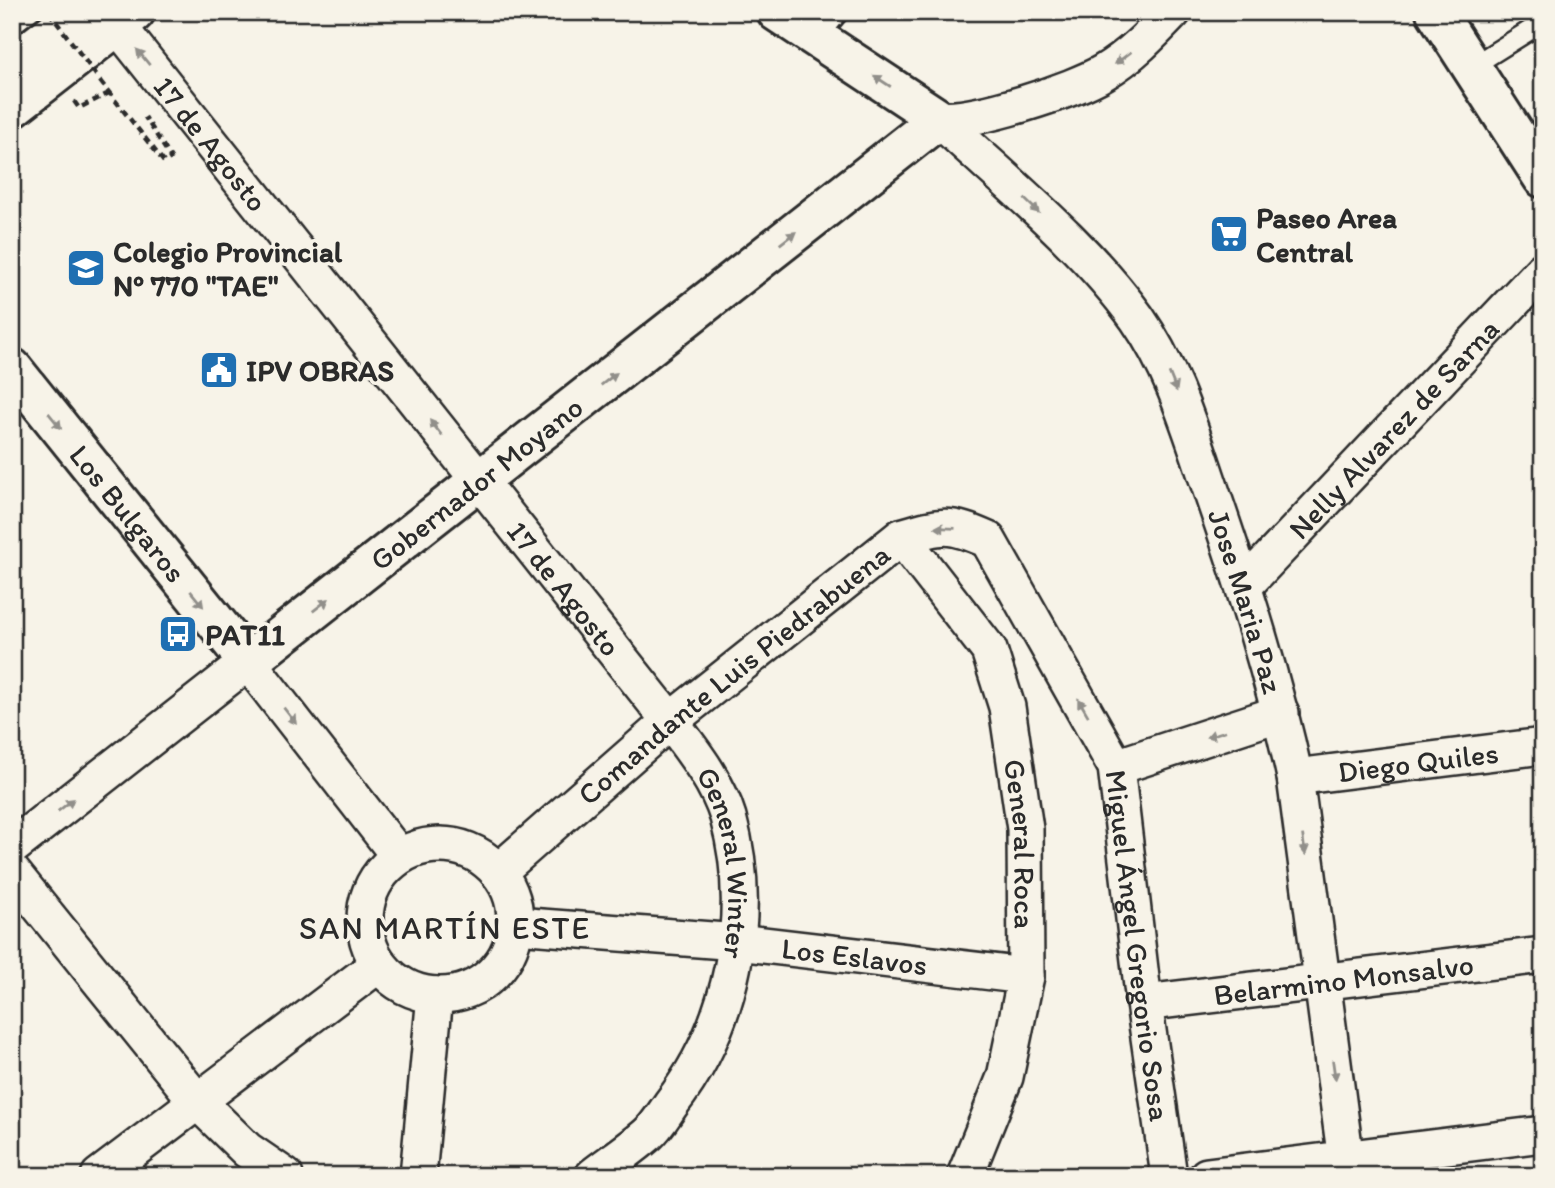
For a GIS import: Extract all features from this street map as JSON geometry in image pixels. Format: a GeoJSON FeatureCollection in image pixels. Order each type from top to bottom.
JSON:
{"type":"FeatureCollection","features":[{"type":"Feature","properties":{"kind":"main road"},"geometry":{"type":"LineString","coordinates":[[12,64],[80,12]]}},
{"type":"Feature","properties":{"kind":"main road"},"geometry":{"type":"LineString","coordinates":[[777,12],[828,25],[939,119]]}},
{"type":"Feature","properties":{"kind":"main road"},"geometry":{"type":"LineString","coordinates":[[1436,12],[1543,178]]}},
{"type":"Feature","properties":{"kind":"main road"},"geometry":{"type":"LineString","coordinates":[[12,108],[127,19]]}},
{"type":"Feature","properties":{"kind":"main road","name":"Gobernador Moyano"},"geometry":{"type":"LineString","coordinates":[[248,662],[939,119]]}},
{"type":"Feature","properties":{"kind":"main road","name":"Los Bulgaros"},"geometry":{"type":"LineString","coordinates":[[12,368],[248,662]]}},
{"type":"Feature","properties":{"kind":"street"},"geometry":{"type":"LineString","coordinates":[[939,119],[963,119],[1005,109],[1103,73],[1128,56],[1173,12]]}},
{"type":"Feature","properties":{"kind":"street","name":"17 de Agosto"},"geometry":{"type":"LineString","coordinates":[[127,19],[478,481],[670,721]]}},
{"type":"Feature","properties":{"kind":"street"},"geometry":{"type":"LineString","coordinates":[[982,159],[990,133],[1005,109]]}},
{"type":"Feature","properties":{"kind":"street","name":"Jose Maria Paz"},"geometry":{"type":"LineString","coordinates":[[939,119],[1094,266],[1137,319],[1171,375],[1244,586],[1281,713],[1295,777],[1347,1167]]}},
{"type":"Feature","properties":{"kind":"street","name":"Nelly Alvarez de Sarna"},"geometry":{"type":"LineString","coordinates":[[1244,586],[1543,270]]}},
{"type":"Feature","properties":{"kind":"street","name":"Comandante Luis Piedrabuena"},"geometry":{"type":"LineString","coordinates":[[498,872],[670,721],[901,537],[940,525],[963,529],[988,540]]}},
{"type":"Feature","properties":{"kind":"street","name":"General Roca"},"geometry":{"type":"LineString","coordinates":[[901,537],[989,650],[1007,707],[1025,829],[1026,976],[1005,1077],[965,1176]]}},
{"type":"Feature","properties":{"kind":"street","name":"Miguel Ángel Gregorio Sosa"},"geometry":{"type":"LineString","coordinates":[[988,540],[1116,766],[1144,1003],[1169,1176]]}},
{"type":"Feature","properties":{"kind":"street","name":"Gobernador Moyano"},"geometry":{"type":"LineString","coordinates":[[12,847],[248,662]]}},
{"type":"Feature","properties":{"kind":"street","name":"Los Bulgaros"},"geometry":{"type":"LineString","coordinates":[[248,662],[399,856]]}},
{"type":"Feature","properties":{"kind":"street"},"geometry":{"type":"LineString","coordinates":[[1116,766],[1281,713]]}},
{"type":"Feature","properties":{"kind":"street","name":"General Winter"},"geometry":{"type":"LineString","coordinates":[[593,1176],[649,1133],[694,1074],[719,1017],[738,942],[740,887],[727,816],[703,765],[670,721]]}},
{"type":"Feature","properties":{"kind":"street","name":"Diego Quiles"},"geometry":{"type":"LineString","coordinates":[[1295,777],[1543,746]]}},
{"type":"Feature","properties":{"kind":"street"},"geometry":{"type":"LineString","coordinates":[[441,844],[462,848],[482,858],[498,872],[514,906],[515,925],[510,948],[498,968],[480,984],[459,993],[435,995],[414,990],[394,979],[379,964],[368,942],[365,918],[369,894],[381,873],[399,856],[419,847],[441,844]]}},
{"type":"Feature","properties":{"kind":"street"},"geometry":{"type":"LineString","coordinates":[[12,872],[196,1100],[247,1150],[285,1176]]}},
{"type":"Feature","properties":{"kind":"street","name":"Los Eslavos"},"geometry":{"type":"LineString","coordinates":[[515,925],[738,942],[1026,976]]}},
{"type":"Feature","properties":{"kind":"street","name":"Belarmino Monsalvo"},"geometry":{"type":"LineString","coordinates":[[1144,1003],[1543,955]]}},
{"type":"Feature","properties":{"kind":"street"},"geometry":{"type":"LineString","coordinates":[[99,1176],[379,964]]}},
{"type":"Feature","properties":{"kind":"street"},"geometry":{"type":"LineString","coordinates":[[418,1176],[435,995]]}},
{"type":"Feature","properties":{"kind":"street"},"geometry":{"type":"LineString","coordinates":[[1208,1176],[1347,1167],[1543,1135]]}},
{"type":"Feature","properties":{"kind":"lane"},"geometry":{"type":"LineString","coordinates":[[1471,67],[1543,22]]}},
{"type":"Feature","properties":{"kind":"path"},"geometry":{"type":"LineString","coordinates":[[49,12],[164,162],[171,158],[144,116]]}},
{"type":"Feature","properties":{"kind":"path"},"geometry":{"type":"LineString","coordinates":[[83,92],[74,100],[79,108],[109,93]]}},
{"type":"Feature","properties":{"kind":"place","name":"Paseo Area Central"},"geometry":{"type":"Point","coordinates":[1229,234]}},
{"type":"Feature","properties":{"kind":"place","name":"Colegio Provincial Nº 770 \"TAE\""},"geometry":{"type":"Point","coordinates":[86,268]}},
{"type":"Feature","properties":{"kind":"place","name":"IPV OBRAS"},"geometry":{"type":"Point","coordinates":[219,370]}},
{"type":"Feature","properties":{"kind":"place","name":"PAT11"},"geometry":{"type":"Point","coordinates":[178,634]}},
{"type":"Feature","properties":{"kind":"district","name":"SAN MARTÍN ESTE"},"geometry":{"type":"Point","coordinates":[445,928]}}]}
